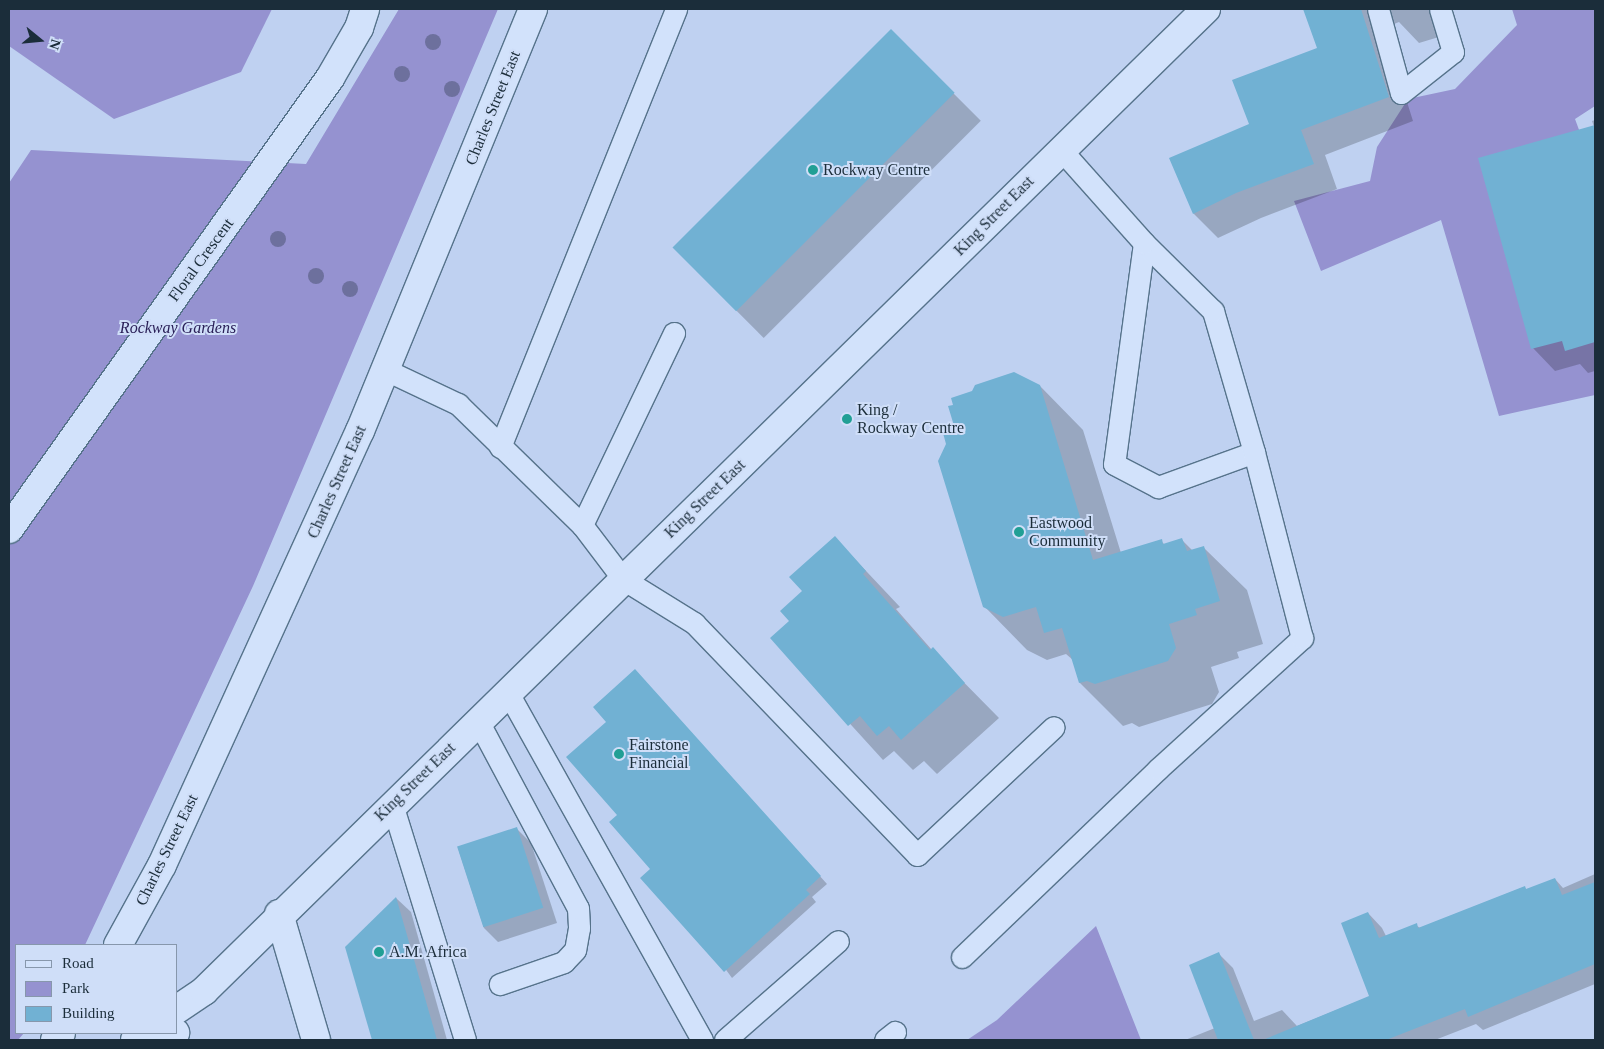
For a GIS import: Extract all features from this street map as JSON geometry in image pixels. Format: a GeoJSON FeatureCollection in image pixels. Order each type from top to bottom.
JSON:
{"type":"FeatureCollection","features":[{"type":"Feature","properties":{"kind":"main road","name":"Floral Crescent"},"geometry":{"type":"LineString","coordinates":[[9,528],[330,78],[359,28],[365,9]]}},
{"type":"Feature","properties":{"kind":"main road","name":"Charles Street East"},"geometry":{"type":"LineString","coordinates":[[119,944],[162,865],[386,370],[533,9]]}},
{"type":"Feature","properties":{"kind":"main road","name":"King Street East"},"geometry":{"type":"LineString","coordinates":[[178,1029],[204,991],[279,914],[1206,9]]}},
{"type":"Feature","properties":{"kind":"main road"},"geometry":{"type":"LineString","coordinates":[[279,914],[316,1040]]}},
{"type":"Feature","properties":{"kind":"main road","name":"King Street East"},"geometry":{"type":"LineString","coordinates":[[178,1009],[204,991]]}},
{"type":"Feature","properties":{"kind":"lane"},"geometry":{"type":"LineString","coordinates":[[500,446],[676,9]]}},
{"type":"Feature","properties":{"kind":"lane"},"geometry":{"type":"LineString","coordinates":[[1378,9],[1400,93],[1453,52],[1440,9]]}},
{"type":"Feature","properties":{"kind":"lane"},"geometry":{"type":"LineString","coordinates":[[962,957],[1302,638],[1254,452],[1213,311],[1144,243],[1061,150]]}},
{"type":"Feature","properties":{"kind":"lane"},"geometry":{"type":"LineString","coordinates":[[1144,243],[1114,464],[1158,488],[1254,452]]}},
{"type":"Feature","properties":{"kind":"lane"},"geometry":{"type":"LineString","coordinates":[[582,525],[674,333]]}},
{"type":"Feature","properties":{"kind":"lane"},"geometry":{"type":"LineString","coordinates":[[386,370],[458,404],[582,525],[623,579],[694,623],[917,855],[1054,727]]}},
{"type":"Feature","properties":{"kind":"lane"},"geometry":{"type":"LineString","coordinates":[[507,691],[702,1040]]}},
{"type":"Feature","properties":{"kind":"lane"},"geometry":{"type":"LineString","coordinates":[[478,721],[578,908],[579,928],[575,950],[564,962],[500,984]]}},
{"type":"Feature","properties":{"kind":"lane"},"geometry":{"type":"LineString","coordinates":[[392,804],[465,1040]]}},
{"type":"Feature","properties":{"kind":"lane"},"geometry":{"type":"LineString","coordinates":[[725,1040],[838,941]]}},
{"type":"Feature","properties":{"kind":"green space"},"geometry":{"type":"Polygon","coordinates":[[[9,9],[272,9],[241,72],[114,119],[9,46],[9,9]]]}},
{"type":"Feature","properties":{"kind":"green space","name":"Rockway Gardens"},"geometry":{"type":"Polygon","coordinates":[[[399,9],[498,9],[253,586],[85,944],[15,944],[15,1034],[23,1034],[18,1040],[9,1040],[9,183],[31,150],[306,164],[399,9]]]}},
{"type":"Feature","properties":{"kind":"green space"},"geometry":{"type":"Polygon","coordinates":[[[1512,9],[1595,9],[1595,106],[1575,119],[1595,173],[1595,395],[1499,416],[1441,220],[1321,271],[1294,201],[1370,181],[1377,147],[1408,99],[1455,89],[1517,25],[1512,9]]]}},
{"type":"Feature","properties":{"kind":"green space"},"geometry":{"type":"Polygon","coordinates":[[[1096,926],[1141,1040],[967,1040],[997,1020],[1096,926]]]}},
{"type":"Feature","properties":{"kind":"building"},"geometry":{"type":"Polygon","coordinates":[[[1303,9],[1361,9],[1389,97],[1301,130],[1314,164],[1236,193],[1193,214],[1169,158],[1249,124],[1232,80],[1317,48],[1303,9]]]}},
{"type":"Feature","properties":{"kind":"building","name":"Rockway Centre"},"geometry":{"type":"Polygon","coordinates":[[[891,29],[955,93],[736,311],[673,247],[891,29]]]}},
{"type":"Feature","properties":{"kind":"building"},"geometry":{"type":"Polygon","coordinates":[[[1595,125],[1595,342],[1565,351],[1562,341],[1531,349],[1478,158],[1595,125]]]}},
{"type":"Feature","properties":{"kind":"building","name":"Eastwood Community"},"geometry":{"type":"Polygon","coordinates":[[[1014,372],[1040,385],[1093,560],[1162,539],[1163,544],[1182,538],[1187,551],[1204,546],[1220,601],[1195,609],[1197,615],[1169,624],[1176,648],[1168,661],[1095,684],[1087,681],[1079,683],[1062,628],[1044,633],[1036,607],[1003,617],[983,607],[938,461],[946,444],[943,433],[955,429],[948,406],[953,405],[951,398],[972,391],[975,385],[1014,372]]]}},
{"type":"Feature","properties":{"kind":"building"},"geometry":{"type":"Polygon","coordinates":[[[835,536],[866,571],[863,574],[930,650],[933,647],[965,683],[901,740],[889,726],[877,736],[860,716],[848,726],[770,638],[789,621],[780,611],[802,591],[789,577],[835,536]]]}},
{"type":"Feature","properties":{"kind":"building"},"geometry":{"type":"Polygon","coordinates":[[[635,669],[821,876],[806,890],[810,894],[724,972],[640,878],[650,869],[609,822],[617,815],[566,757],[606,722],[593,707],[635,669]]]}},
{"type":"Feature","properties":{"kind":"building"},"geometry":{"type":"Polygon","coordinates":[[[517,827],[543,908],[483,927],[457,846],[517,827]]]}},
{"type":"Feature","properties":{"kind":"building"},"geometry":{"type":"Polygon","coordinates":[[[1555,878],[1562,895],[1595,882],[1595,964],[1468,1017],[1465,1009],[1386,1040],[1263,1040],[1369,996],[1341,923],[1368,912],[1379,938],[1417,923],[1418,928],[1525,886],[1526,889],[1555,878]]]}},
{"type":"Feature","properties":{"kind":"building"},"geometry":{"type":"Polygon","coordinates":[[[396,897],[437,1040],[372,1040],[345,947],[396,897]]]}},
{"type":"Feature","properties":{"kind":"building"},"geometry":{"type":"Polygon","coordinates":[[[1219,952],[1254,1040],[1218,1040],[1189,965],[1219,952]]]}},
{"type":"Feature","properties":{"kind":"place","name":"Rockway Centre"},"geometry":{"type":"Point","coordinates":[813,170]}},
{"type":"Feature","properties":{"kind":"place","name":"King / Rockway Centre"},"geometry":{"type":"Point","coordinates":[847,419]}},
{"type":"Feature","properties":{"kind":"place","name":"Eastwood Community"},"geometry":{"type":"Point","coordinates":[1019,532]}},
{"type":"Feature","properties":{"kind":"place","name":"Fairstone Financial"},"geometry":{"type":"Point","coordinates":[619,754]}},
{"type":"Feature","properties":{"kind":"place","name":"A.M. Africa"},"geometry":{"type":"Point","coordinates":[379,952]}}]}
